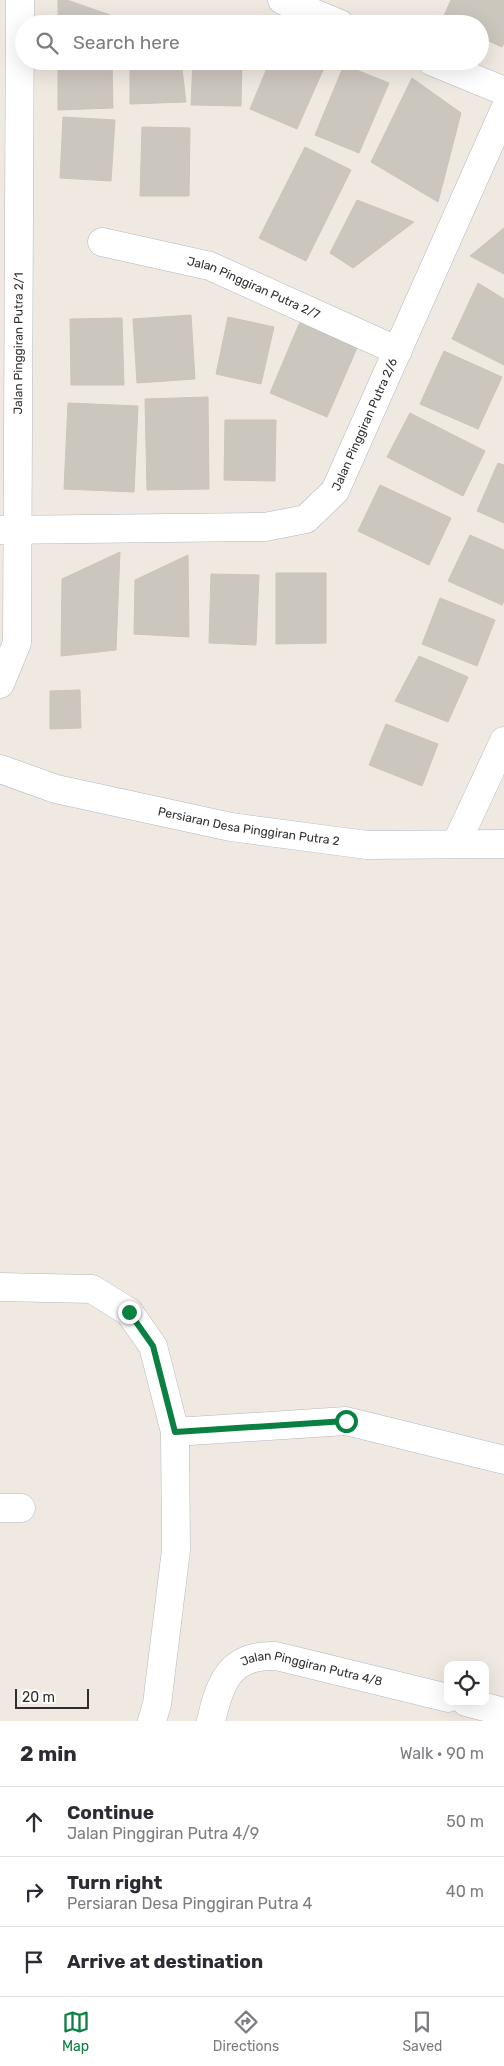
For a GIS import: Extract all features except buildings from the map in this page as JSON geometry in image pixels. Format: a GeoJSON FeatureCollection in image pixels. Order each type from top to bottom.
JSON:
{"type":"FeatureCollection","features":[{"type":"Feature","properties":{"kind":"street","name":"Jalan Pinggiran Putra 2/1"},"geometry":{"type":"LineString","coordinates":[[19,15],[20,0]]}},
{"type":"Feature","properties":{"kind":"street"},"geometry":{"type":"LineString","coordinates":[[282,0],[318,15]]}},
{"type":"Feature","properties":{"kind":"street","name":"Jalan Pinggiran Putra 2/1"},"geometry":{"type":"LineString","coordinates":[[0,684],[17,643],[9,530],[10,229],[17,70]]}},
{"type":"Feature","properties":{"kind":"street"},"geometry":{"type":"LineString","coordinates":[[453,70],[504,91]]}},
{"type":"Feature","properties":{"kind":"street","name":"Jalan Pinggiran Putra 2/6"},"geometry":{"type":"LineString","coordinates":[[9,530],[265,527],[306,519],[335,491],[504,111]]}},
{"type":"Feature","properties":{"kind":"street","name":"Jalan Pinggiran Putra 2/7"},"geometry":{"type":"LineString","coordinates":[[102,242],[210,266],[398,351]]}},
{"type":"Feature","properties":{"kind":"street"},"geometry":{"type":"LineString","coordinates":[[456,844],[504,741]]}},
{"type":"Feature","properties":{"kind":"street","name":"Persiaran Desa Pinggiran Putra 2"},"geometry":{"type":"LineString","coordinates":[[0,769],[56,789],[231,827],[367,845],[504,844]]}},
{"type":"Feature","properties":{"kind":"street"},"geometry":{"type":"LineString","coordinates":[[0,1287],[92,1289],[129,1312],[153,1346],[175,1432],[176,1550],[158,1704],[152,1721]]}},
{"type":"Feature","properties":{"kind":"street"},"geometry":{"type":"LineString","coordinates":[[175,1432],[346,1421],[504,1460]]}},
{"type":"Feature","properties":{"kind":"street","name":"Jalan Pinggiran Putra 4/8"},"geometry":{"type":"LineString","coordinates":[[211,1721],[219,1688],[229,1673],[243,1662],[259,1655],[276,1656],[444,1697]]}},
{"type":"Feature","properties":{"kind":"street"},"geometry":{"type":"LineString","coordinates":[[481,1706],[504,1712]]}},
{"type":"Feature","properties":{"kind":"route"},"geometry":{"type":"LineString","coordinates":[[129,1312],[153,1346],[175,1432],[346,1421]]}}]}
